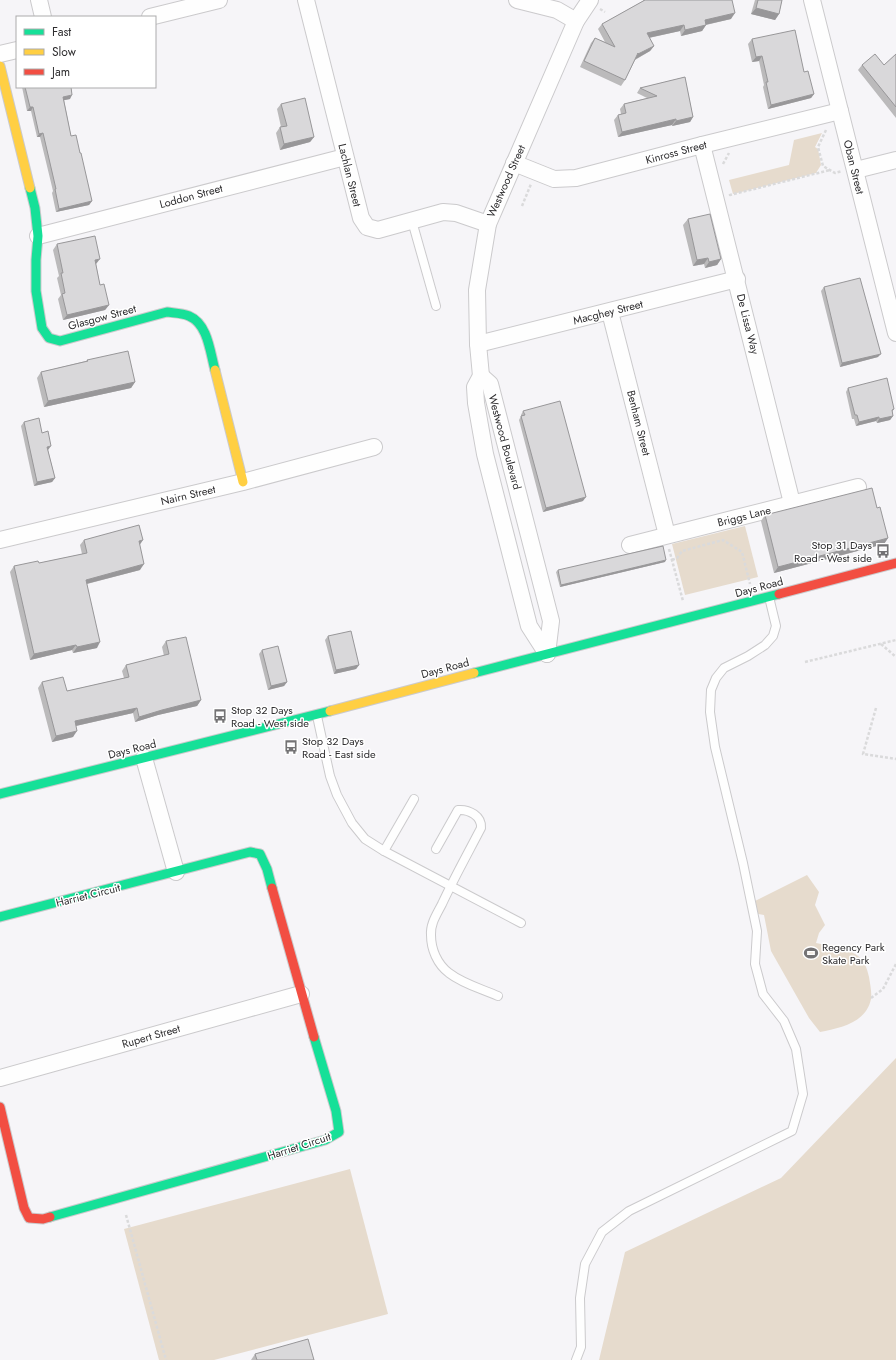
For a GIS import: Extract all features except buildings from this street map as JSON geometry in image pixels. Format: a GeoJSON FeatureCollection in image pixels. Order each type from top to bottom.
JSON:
{"type":"FeatureCollection","features":[{"type":"Feature","properties":{"kind":"street"},"geometry":{"type":"LineString","coordinates":[[39,0],[43,16]]}},
{"type":"Feature","properties":{"kind":"street"},"geometry":{"type":"LineString","coordinates":[[154,16],[219,0]]}},
{"type":"Feature","properties":{"kind":"street","name":"Lachlan Street"},"geometry":{"type":"LineString","coordinates":[[306,0],[344,157],[361,218],[367,227],[378,230],[443,212],[456,213],[488,224]]}},
{"type":"Feature","properties":{"kind":"street"},"geometry":{"type":"LineString","coordinates":[[517,0],[557,10],[576,21]]}},
{"type":"Feature","properties":{"kind":"street","name":"Westwood Street"},"geometry":{"type":"LineString","coordinates":[[481,376],[478,344],[477,290],[488,224],[576,21],[590,0]]}},
{"type":"Feature","properties":{"kind":"street","name":"Oban Street"},"geometry":{"type":"LineString","coordinates":[[812,0],[840,111],[849,167],[896,333]]}},
{"type":"Feature","properties":{"kind":"street"},"geometry":{"type":"LineString","coordinates":[[0,54],[16,50]]}},
{"type":"Feature","properties":{"kind":"street","name":"Glasgow Street"},"geometry":{"type":"LineString","coordinates":[[0,66],[34,208],[38,236],[36,291],[42,328],[50,338],[60,340],[167,312],[184,314],[196,319],[206,335],[243,482]]}},
{"type":"Feature","properties":{"kind":"street","name":"Kinross Street"},"geometry":{"type":"LineString","coordinates":[[514,163],[554,179],[576,178],[840,111]]}},
{"type":"Feature","properties":{"kind":"street","name":"De Lissa Way"},"geometry":{"type":"LineString","coordinates":[[702,145],[737,279],[792,503]]}},
{"type":"Feature","properties":{"kind":"street","name":"Loddon Street"},"geometry":{"type":"LineString","coordinates":[[38,236],[344,157]]}},
{"type":"Feature","properties":{"kind":"street"},"geometry":{"type":"LineString","coordinates":[[849,167],[896,160]]}},
{"type":"Feature","properties":{"kind":"street","name":"Macghey Street"},"geometry":{"type":"LineString","coordinates":[[478,344],[737,279]]}},
{"type":"Feature","properties":{"kind":"street","name":"Benham Street"},"geometry":{"type":"LineString","coordinates":[[610,312],[668,541]]}},
{"type":"Feature","properties":{"kind":"street","name":"Westwood Boulevard"},"geometry":{"type":"LineString","coordinates":[[481,376],[490,384],[551,621],[547,654],[529,626],[485,454],[476,403],[476,387],[481,376]]}},
{"type":"Feature","properties":{"kind":"street","name":"Nairn Street"},"geometry":{"type":"LineString","coordinates":[[0,540],[243,482],[374,447]]}},
{"type":"Feature","properties":{"kind":"street","name":"Briggs Lane"},"geometry":{"type":"LineString","coordinates":[[630,545],[668,541],[792,503],[858,487]]}},
{"type":"Feature","properties":{"kind":"street","name":"Days Road"},"geometry":{"type":"LineString","coordinates":[[0,794],[317,715],[896,563]]}},
{"type":"Feature","properties":{"kind":"street"},"geometry":{"type":"LineString","coordinates":[[519,587],[528,589],[541,583]]}},
{"type":"Feature","properties":{"kind":"street"},"geometry":{"type":"LineString","coordinates":[[144,758],[176,872]]}},
{"type":"Feature","properties":{"kind":"street","name":"Harriet Circuit"},"geometry":{"type":"LineString","coordinates":[[0,917],[250,852],[260,854],[267,869],[301,994],[336,1111],[339,1132],[325,1140],[43,1219],[30,1218],[24,1208],[0,1107]]}},
{"type":"Feature","properties":{"kind":"street","name":"Rupert Street"},"geometry":{"type":"LineString","coordinates":[[0,1078],[301,994]]}},
{"type":"Feature","properties":{"kind":"lane"},"geometry":{"type":"LineString","coordinates":[[412,221],[436,306]]}},
{"type":"Feature","properties":{"kind":"lane"},"geometry":{"type":"LineString","coordinates":[[576,1360],[581,1347],[580,1298],[585,1264],[602,1232],[628,1211],[792,1131],[803,1094],[796,1049],[784,1021],[763,994],[755,964],[757,931],[743,863],[715,747],[710,712],[711,690],[716,678],[724,668],[748,656],[765,645],[773,636],[776,626],[769,597]]}},
{"type":"Feature","properties":{"kind":"lane"},"geometry":{"type":"LineString","coordinates":[[317,715],[330,776],[337,795],[352,823],[365,839],[384,851],[521,923]]}},
{"type":"Feature","properties":{"kind":"lane"},"geometry":{"type":"LineString","coordinates":[[384,851],[414,799]]}},
{"type":"Feature","properties":{"kind":"lane"},"geometry":{"type":"LineString","coordinates":[[436,849],[458,810],[468,811],[478,818],[481,823],[481,828],[450,885],[432,924],[432,946],[436,958],[441,966],[454,976],[498,996]]}},
{"type":"Feature","properties":{"kind":"path"},"geometry":{"type":"LineString","coordinates":[[830,129],[827,127],[818,147],[823,166],[835,173],[843,171],[849,167]]}},
{"type":"Feature","properties":{"kind":"path"},"geometry":{"type":"LineString","coordinates":[[724,169],[722,163],[729,153],[725,154]]}},
{"type":"Feature","properties":{"kind":"path"},"geometry":{"type":"LineString","coordinates":[[729,189],[730,195],[830,170]]}},
{"type":"Feature","properties":{"kind":"path"},"geometry":{"type":"LineString","coordinates":[[672,560],[677,558],[682,551],[723,540],[742,552],[750,584],[743,586]]}},
{"type":"Feature","properties":{"kind":"path"},"geometry":{"type":"LineString","coordinates":[[668,541],[682,601],[690,599]]}},
{"type":"Feature","properties":{"kind":"path"},"geometry":{"type":"LineString","coordinates":[[805,662],[896,640]]}},
{"type":"Feature","properties":{"kind":"path"},"geometry":{"type":"LineString","coordinates":[[881,643],[896,657]]}},
{"type":"Feature","properties":{"kind":"path"},"geometry":{"type":"LineString","coordinates":[[876,708],[864,754],[896,759]]}},
{"type":"Feature","properties":{"kind":"path"},"geometry":{"type":"LineString","coordinates":[[871,998],[883,989],[896,964]]}},
{"type":"Feature","properties":{"kind":"path"},"geometry":{"type":"LineString","coordinates":[[126,1215],[166,1360]]}},
{"type":"Feature","properties":{"kind":"shaded area"},"geometry":{"type":"Polygon","coordinates":[[[822,133],[815,147],[818,149],[821,165],[816,173],[733,194],[729,180],[789,165],[794,140],[822,133]]]}},
{"type":"Feature","properties":{"kind":"shaded area"},"geometry":{"type":"Polygon","coordinates":[[[745,526],[758,577],[685,595],[672,544],[745,526]]]}},
{"type":"Feature","properties":{"kind":"shaded area","name":"Regency Park Skate Park"},"geometry":{"type":"Polygon","coordinates":[[[807,875],[819,892],[815,905],[825,925],[819,933],[816,943],[841,948],[858,956],[866,967],[871,991],[871,999],[868,1007],[864,1014],[858,1019],[836,1029],[820,1032],[809,1018],[771,951],[764,915],[753,913],[751,903],[807,875]]]}},
{"type":"Feature","properties":{"kind":"shaded area"},"geometry":{"type":"Polygon","coordinates":[[[896,1058],[896,1360],[599,1360],[625,1252],[781,1178],[896,1058]]]}},
{"type":"Feature","properties":{"kind":"shaded area"},"geometry":{"type":"Polygon","coordinates":[[[350,1169],[388,1314],[214,1360],[159,1360],[124,1229],[350,1169]]]}},
{"type":"Feature","properties":{"kind":"traffic: fast"},"geometry":{"type":"LineString","coordinates":[[30,188],[35,208],[38,236],[36,291],[42,328],[49,338],[60,341],[167,312],[181,314],[189,316],[200,325],[210,347],[215,370]]}},
{"type":"Feature","properties":{"kind":"traffic: fast"},"geometry":{"type":"LineString","coordinates":[[474,673],[779,594]]}},
{"type":"Feature","properties":{"kind":"traffic: fast"},"geometry":{"type":"LineString","coordinates":[[0,794],[330,711]]}},
{"type":"Feature","properties":{"kind":"traffic: fast"},"geometry":{"type":"LineString","coordinates":[[0,917],[250,852],[260,854],[267,869],[272,888]]}},
{"type":"Feature","properties":{"kind":"traffic: fast"},"geometry":{"type":"LineString","coordinates":[[50,1217],[325,1140],[339,1132],[336,1111],[314,1037]]}},
{"type":"Feature","properties":{"kind":"traffic: slow"},"geometry":{"type":"LineString","coordinates":[[0,66],[30,188]]}},
{"type":"Feature","properties":{"kind":"traffic: slow"},"geometry":{"type":"LineString","coordinates":[[215,370],[243,482]]}},
{"type":"Feature","properties":{"kind":"traffic: slow"},"geometry":{"type":"LineString","coordinates":[[330,711],[474,673]]}},
{"type":"Feature","properties":{"kind":"traffic: jam"},"geometry":{"type":"LineString","coordinates":[[779,594],[896,563]]}},
{"type":"Feature","properties":{"kind":"traffic: jam"},"geometry":{"type":"LineString","coordinates":[[272,888],[314,1037]]}},
{"type":"Feature","properties":{"kind":"traffic: jam"},"geometry":{"type":"LineString","coordinates":[[0,1107],[24,1208],[29,1218],[43,1219],[50,1217]]}},
{"type":"Feature","properties":{"kind":"place","name":"Stop 31 Days Road - West side"},"geometry":{"type":"Point","coordinates":[883,551]}},
{"type":"Feature","properties":{"kind":"place","name":"Stop 32 Days Road - West side"},"geometry":{"type":"Point","coordinates":[220,716]}},
{"type":"Feature","properties":{"kind":"place","name":"Stop 32 Days Road - East side"},"geometry":{"type":"Point","coordinates":[291,747]}},
{"type":"Feature","properties":{"kind":"place","name":"Regency Park Skate Park"},"geometry":{"type":"Point","coordinates":[811,953]}}]}
